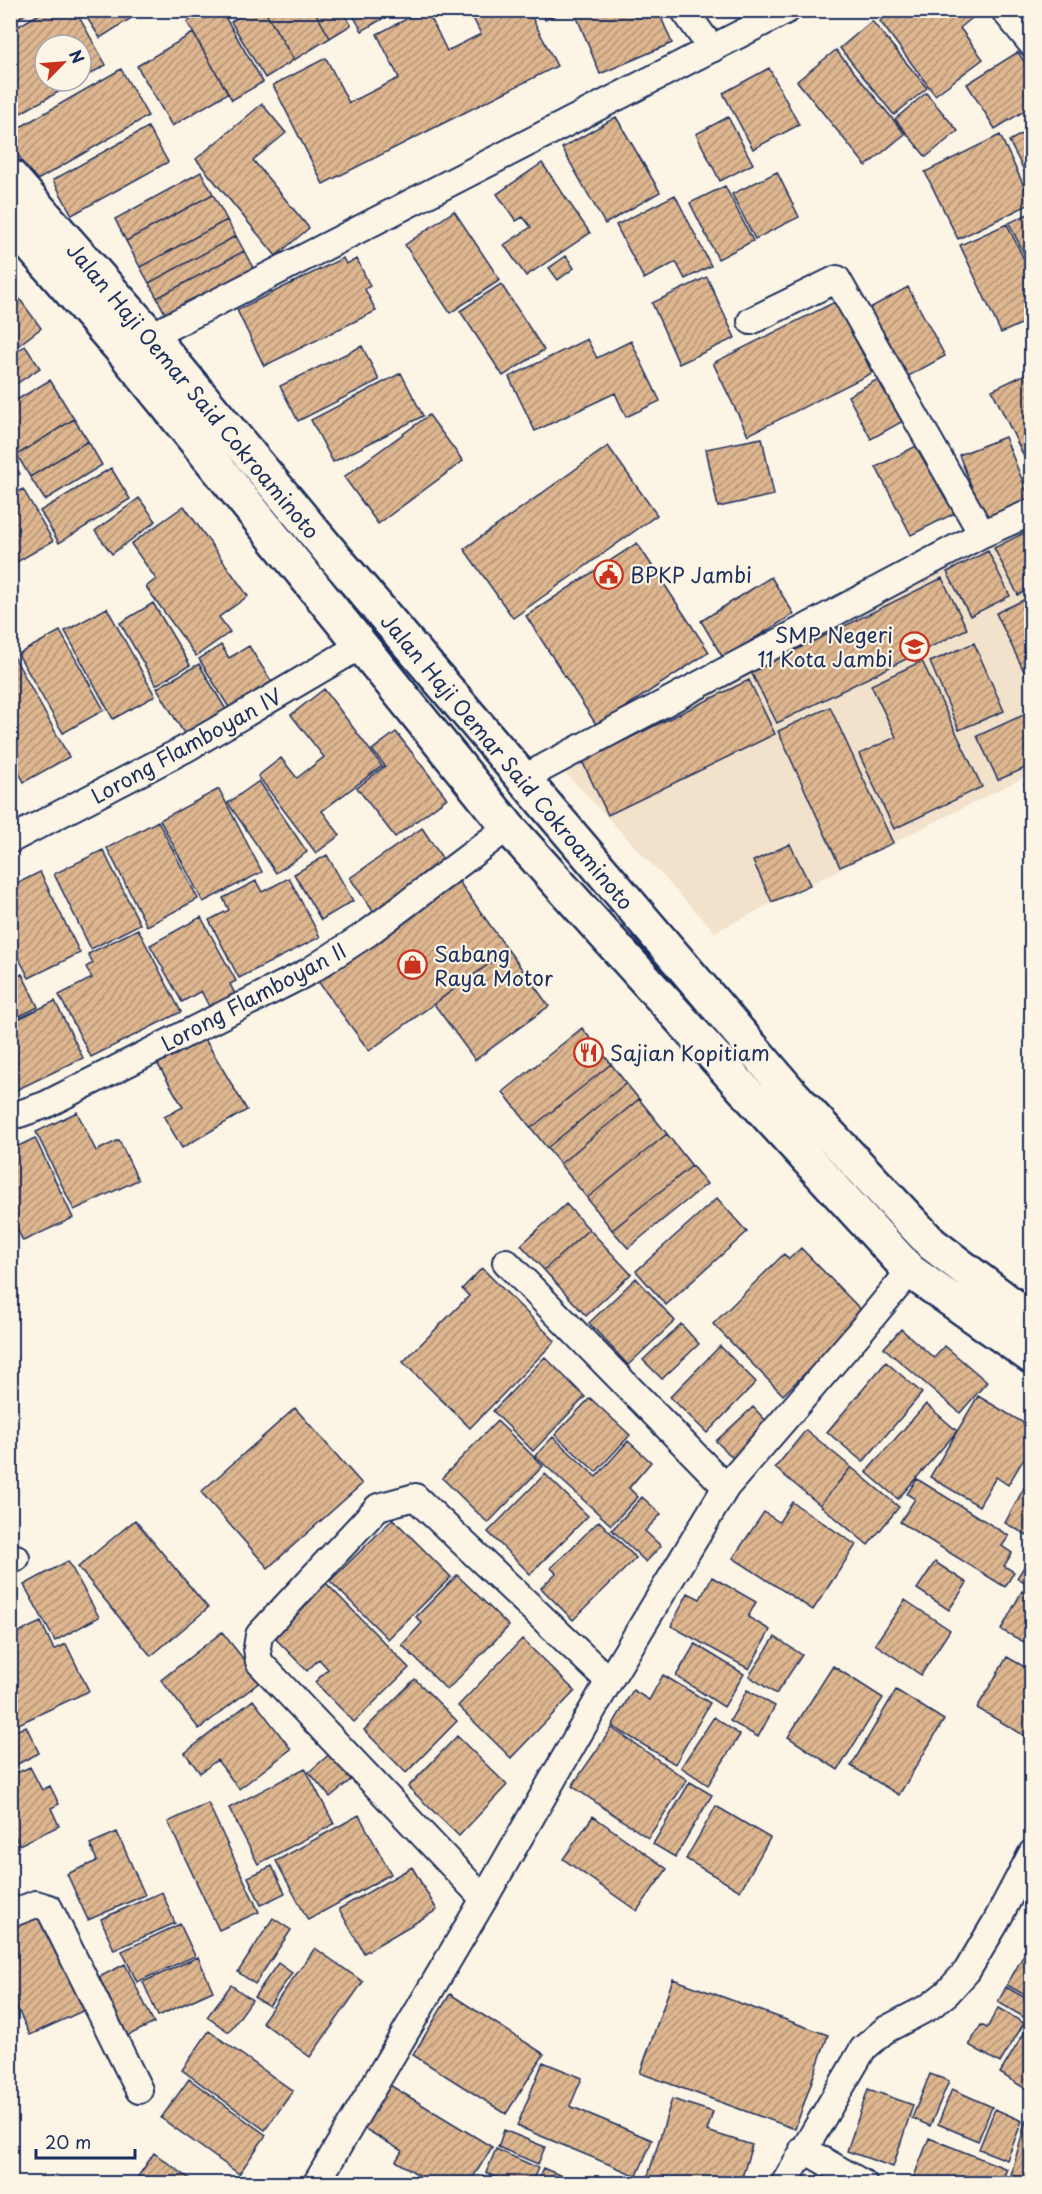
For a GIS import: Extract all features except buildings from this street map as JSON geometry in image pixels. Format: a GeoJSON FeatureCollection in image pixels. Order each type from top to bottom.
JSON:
{"type":"FeatureCollection","features":[{"type":"Feature","properties":{"kind":"main road","name":"Jalan Haji Oemar Said Cokroaminoto"},"geometry":{"type":"LineString","coordinates":[[10,176],[152,336],[332,554],[789,1091],[932,1244],[1032,1320]]}},
{"type":"Feature","properties":{"kind":"main road","name":"Jalan Haji Oemar Said Cokroaminoto"},"geometry":{"type":"LineString","coordinates":[[10,222],[127,357],[302,575],[499,814],[767,1115],[910,1271],[1032,1357]]}},
{"type":"Feature","properties":{"kind":"main road"},"geometry":{"type":"LineString","coordinates":[[302,575],[332,554]]}},
{"type":"Feature","properties":{"kind":"main road"},"geometry":{"type":"LineString","coordinates":[[499,814],[522,779]]}},
{"type":"Feature","properties":{"kind":"main road"},"geometry":{"type":"LineString","coordinates":[[767,1115],[789,1091]]}},
{"type":"Feature","properties":{"kind":"street"},"geometry":{"type":"LineString","coordinates":[[684,10],[712,49]]}},
{"type":"Feature","properties":{"kind":"street"},"geometry":{"type":"LineString","coordinates":[[152,336],[787,10]]}},
{"type":"Feature","properties":{"kind":"street"},"geometry":{"type":"LineString","coordinates":[[1004,10],[1032,44]]}},
{"type":"Feature","properties":{"kind":"street"},"geometry":{"type":"LineString","coordinates":[[751,321],[837,279],[982,534]]}},
{"type":"Feature","properties":{"kind":"street"},"geometry":{"type":"LineString","coordinates":[[522,779],[982,534],[1032,512]]}},
{"type":"Feature","properties":{"kind":"street","name":"Lorong Flamboyan IV"},"geometry":{"type":"LineString","coordinates":[[10,840],[185,749],[360,646]]}},
{"type":"Feature","properties":{"kind":"street","name":"Lorong Flamboyan II"},"geometry":{"type":"LineString","coordinates":[[10,1112],[19,1114],[45,1105],[308,972],[368,933],[499,814]]}},
{"type":"Feature","properties":{"kind":"street"},"geometry":{"type":"LineString","coordinates":[[506,1262],[726,1487]]}},
{"type":"Feature","properties":{"kind":"street"},"geometry":{"type":"LineString","coordinates":[[316,2184],[609,1681],[726,1487],[910,1271]]}},
{"type":"Feature","properties":{"kind":"street"},"geometry":{"type":"LineString","coordinates":[[484,1899],[260,1662],[257,1648],[260,1635],[378,1507],[415,1497],[609,1681]]}},
{"type":"Feature","properties":{"kind":"street"},"geometry":{"type":"LineString","coordinates":[[784,2184],[863,2049],[885,2030],[928,2007],[946,1993],[967,1971],[1032,1853]]}},
{"type":"Feature","properties":{"kind":"street"},"geometry":{"type":"LineString","coordinates":[[10,1914],[36,1904],[49,1908],[139,2090]]}},
{"type":"Feature","properties":{"kind":"street"},"geometry":{"type":"LineString","coordinates":[[804,2149],[864,2184]]}},
{"type":"Feature","properties":{"kind":"shaded area","name":"SMP Negeri 11 Kota Jambi"},"geometry":{"type":"Polygon","coordinates":[[[1031,524],[1031,774],[715,932],[561,768],[1031,524]]]}},
{"type":"Feature","properties":{"kind":"place","name":"BPKP Jambi"},"geometry":{"type":"Point","coordinates":[609,574]}},
{"type":"Feature","properties":{"kind":"place","name":"SMP Negeri 11 Kota Jambi"},"geometry":{"type":"Point","coordinates":[914,646]}},
{"type":"Feature","properties":{"kind":"place","name":"Sabang Raya Motor"},"geometry":{"type":"Point","coordinates":[413,965]}},
{"type":"Feature","properties":{"kind":"place","name":"Sajian Kopitiam"},"geometry":{"type":"Point","coordinates":[589,1052]}}]}
